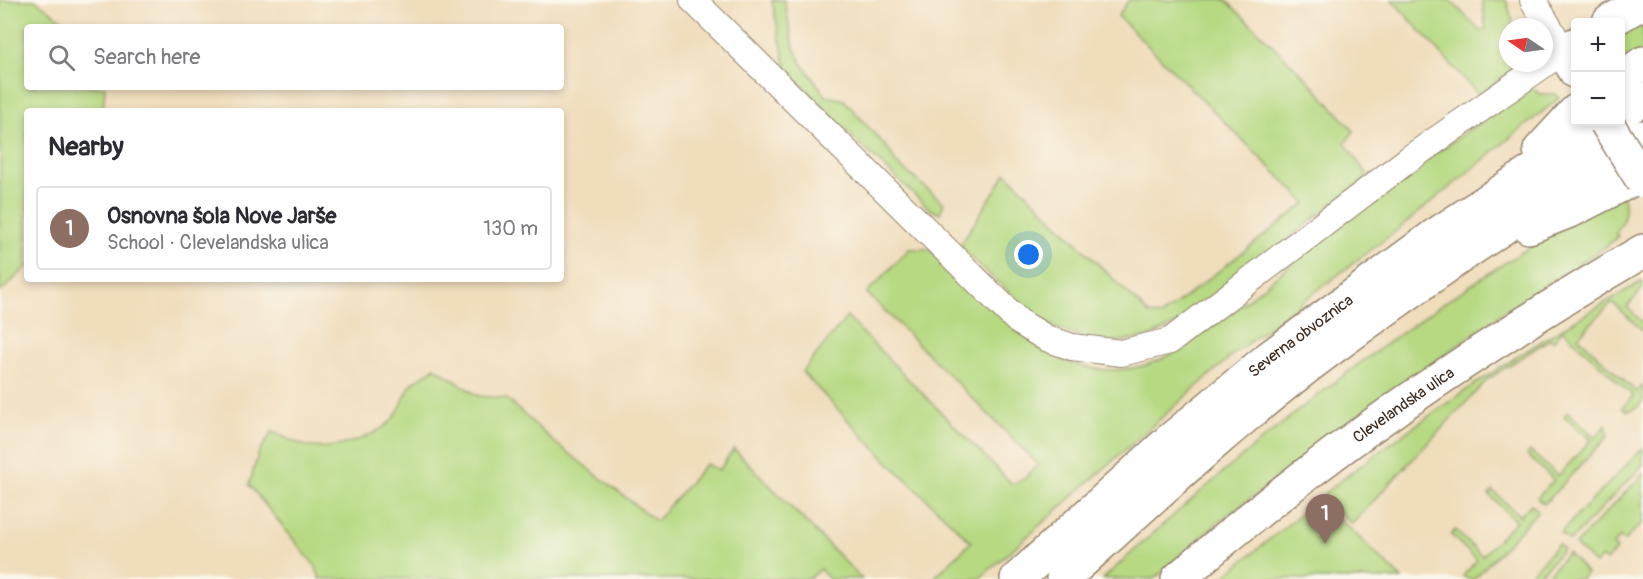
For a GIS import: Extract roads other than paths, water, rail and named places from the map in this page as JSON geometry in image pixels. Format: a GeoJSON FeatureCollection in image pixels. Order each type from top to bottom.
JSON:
{"type":"FeatureCollection","features":[{"type":"Feature","properties":{"kind":"main road"},"geometry":{"type":"LineString","coordinates":[[1616,18],[1643,2]]}},
{"type":"Feature","properties":{"kind":"main road"},"geometry":{"type":"LineString","coordinates":[[1625,76],[1643,63]]}},
{"type":"Feature","properties":{"kind":"main road"},"geometry":{"type":"LineString","coordinates":[[1625,110],[1643,99]]}},
{"type":"Feature","properties":{"kind":"main road"},"geometry":{"type":"LineString","coordinates":[[1500,192],[1571,115]]}},
{"type":"Feature","properties":{"kind":"main road","name":"Severna obvoznica"},"geometry":{"type":"LineString","coordinates":[[1017,579],[1169,441],[1270,357],[1434,237],[1600,126]]}},
{"type":"Feature","properties":{"kind":"main road"},"geometry":{"type":"LineString","coordinates":[[1609,126],[1643,181]]}},
{"type":"Feature","properties":{"kind":"main road","name":"Severna obvoznica"},"geometry":{"type":"LineString","coordinates":[[1063,579],[1197,457],[1308,367],[1468,252],[1643,137]]}},
{"type":"Feature","properties":{"kind":"main road"},"geometry":{"type":"LineString","coordinates":[[1468,252],[1572,210],[1643,174]]}},
{"type":"Feature","properties":{"kind":"main road","name":"Clevelandska ulica"},"geometry":{"type":"LineString","coordinates":[[1178,579],[1221,541],[1359,433],[1550,306],[1643,251]]}},
{"type":"Feature","properties":{"kind":"street"},"geometry":{"type":"LineString","coordinates":[[693,0],[1018,321],[1046,338],[1072,347],[1121,353],[1170,341],[1409,159],[1571,56],[1533,0]]}},
{"type":"Feature","properties":{"kind":"place","name":"Osnovna šola Nove Jarše"},"geometry":{"type":"Point","coordinates":[1325,544]}}]}
